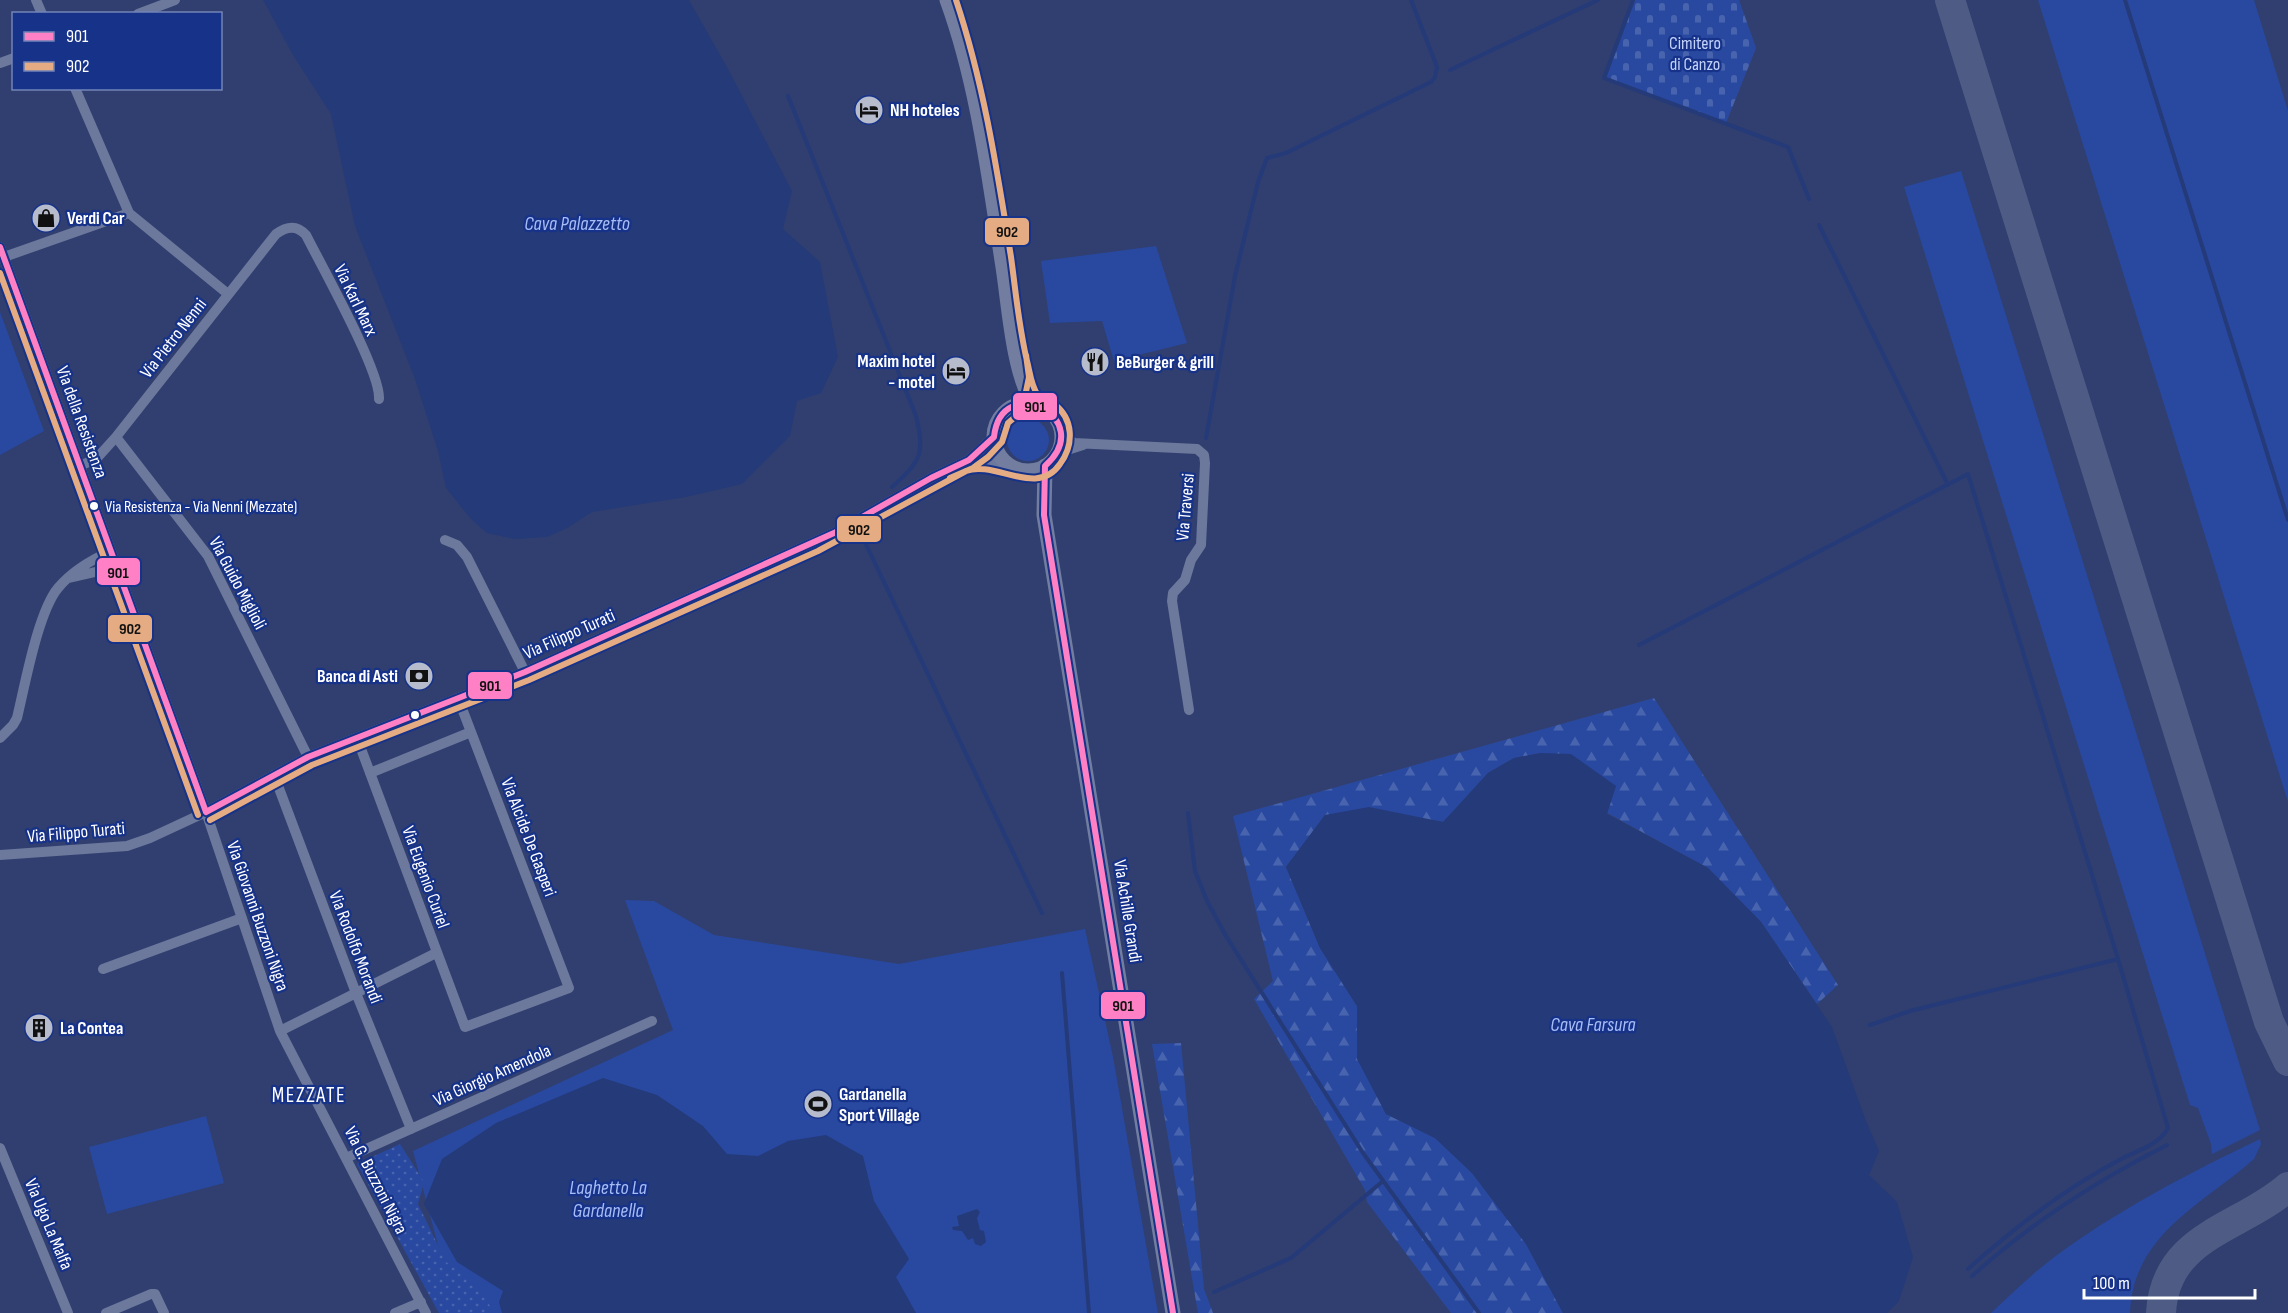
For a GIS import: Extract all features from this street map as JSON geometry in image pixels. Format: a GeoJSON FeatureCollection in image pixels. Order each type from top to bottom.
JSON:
{"type":"FeatureCollection","features":[{"type":"Feature","properties":{"kind":"main road"},"geometry":{"type":"LineString","coordinates":[[950,1],[970,79],[994,206],[1020,376],[1033,404]]}},
{"type":"Feature","properties":{"kind":"main road"},"geometry":{"type":"LineString","coordinates":[[1014,406],[1020,376]]}},
{"type":"Feature","properties":{"kind":"main road"},"geometry":{"type":"LineString","coordinates":[[1033,404],[1051,413],[1058,422],[1061,433],[1058,453],[1045,466],[1024,471],[1001,459],[994,436],[999,418],[1014,406],[1033,404]]}},
{"type":"Feature","properties":{"kind":"main road","name":"Via Achille Grandi"},"geometry":{"type":"LineString","coordinates":[[1045,466],[1044,515],[1173,1313]]}},
{"type":"Feature","properties":{"kind":"main road","name":"Via Achille Grandi"},"geometry":{"type":"LineString","coordinates":[[1024,471],[1033,486],[1044,515]]}},
{"type":"Feature","properties":{"kind":"street"},"geometry":{"type":"LineString","coordinates":[[143,12],[175,0]]}},
{"type":"Feature","properties":{"kind":"street"},"geometry":{"type":"LineString","coordinates":[[76,90],[129,213],[228,294]]}},
{"type":"Feature","properties":{"kind":"street"},"geometry":{"type":"LineString","coordinates":[[2,252],[129,213]]}},
{"type":"Feature","properties":{"kind":"street","name":"Via Pietro Nenni"},"geometry":{"type":"LineString","coordinates":[[80,466],[97,458],[116,437],[276,234],[289,227]]}},
{"type":"Feature","properties":{"kind":"street","name":"Via Karl Marx"},"geometry":{"type":"LineString","coordinates":[[289,227],[297,228],[306,235],[360,344],[376,381],[379,399]]}},
{"type":"Feature","properties":{"kind":"street","name":"Via della Resistenza"},"geometry":{"type":"LineString","coordinates":[[2,252],[206,812]]}},
{"type":"Feature","properties":{"kind":"street"},"geometry":{"type":"LineString","coordinates":[[1061,433],[1074,443],[1085,444]]}},
{"type":"Feature","properties":{"kind":"street","name":"Via Filippo Turati"},"geometry":{"type":"LineString","coordinates":[[0,855],[127,846],[150,838],[206,812],[308,758],[525,672],[824,538],[936,475],[969,460],[994,436]]}},
{"type":"Feature","properties":{"kind":"street","name":"Via Guido Miglioli"},"geometry":{"type":"LineString","coordinates":[[116,437],[208,556],[308,758]]}},
{"type":"Feature","properties":{"kind":"street"},"geometry":{"type":"LineString","coordinates":[[1058,453],[1085,444]]}},
{"type":"Feature","properties":{"kind":"street","name":"Via Traversi"},"geometry":{"type":"LineString","coordinates":[[1085,444],[1197,449],[1204,457],[1201,545],[1191,560],[1185,580],[1173,593],[1172,601],[1189,710]]}},
{"type":"Feature","properties":{"kind":"street"},"geometry":{"type":"LineString","coordinates":[[969,460],[1009,465]]}},
{"type":"Feature","properties":{"kind":"street"},"geometry":{"type":"LineString","coordinates":[[445,540],[457,544],[467,557],[525,672]]}},
{"type":"Feature","properties":{"kind":"street"},"geometry":{"type":"LineString","coordinates":[[0,738],[17,718],[41,624],[49,602],[57,589],[69,578],[89,562],[111,551]]}},
{"type":"Feature","properties":{"kind":"street"},"geometry":{"type":"LineString","coordinates":[[69,578],[117,567]]}},
{"type":"Feature","properties":{"kind":"street","name":"Via Alcide De Gasperi"},"geometry":{"type":"LineString","coordinates":[[458,698],[569,988],[465,1027]]}},
{"type":"Feature","properties":{"kind":"street"},"geometry":{"type":"LineString","coordinates":[[370,773],[471,732]]}},
{"type":"Feature","properties":{"kind":"street","name":"Via Eugenio Curiel"},"geometry":{"type":"LineString","coordinates":[[357,738],[465,1027]]}},
{"type":"Feature","properties":{"kind":"street","name":"Via Rodolfo Morandi"},"geometry":{"type":"LineString","coordinates":[[274,775],[356,993],[411,1129]]}},
{"type":"Feature","properties":{"kind":"street","name":"Via Giovanni Buzzoni Nigra"},"geometry":{"type":"LineString","coordinates":[[206,812],[280,1031]]}},
{"type":"Feature","properties":{"kind":"street"},"geometry":{"type":"LineString","coordinates":[[103,969],[242,918]]}},
{"type":"Feature","properties":{"kind":"street"},"geometry":{"type":"LineString","coordinates":[[280,1031],[436,953]]}},
{"type":"Feature","properties":{"kind":"street","name":"Via Giorgio Amendola"},"geometry":{"type":"LineString","coordinates":[[346,1158],[652,1021]]}},
{"type":"Feature","properties":{"kind":"street","name":"Via G. Buzzoni Nigra"},"geometry":{"type":"LineString","coordinates":[[280,1031],[426,1313]]}},
{"type":"Feature","properties":{"kind":"street","name":"Via Ugo La Malfa"},"geometry":{"type":"LineString","coordinates":[[0,1149],[68,1313]]}},
{"type":"Feature","properties":{"kind":"street"},"geometry":{"type":"LineString","coordinates":[[106,1313],[155,1294],[164,1313]]}},
{"type":"Feature","properties":{"kind":"street"},"geometry":{"type":"LineString","coordinates":[[395,1313],[421,1302]]}},
{"type":"Feature","properties":{"kind":"green space","name":"Cimitero di Canzo"},"geometry":{"type":"Polygon","coordinates":[[[1635,0],[1739,0],[1756,48],[1726,123],[1606,78],[1635,0]]]}},
{"type":"Feature","properties":{"kind":"green space"},"geometry":{"type":"Polygon","coordinates":[[[2038,0],[2254,0],[2288,111],[2288,802],[2038,0]]]}},
{"type":"Feature","properties":{"kind":"green space"},"geometry":{"type":"Polygon","coordinates":[[[1961,171],[2260,1130],[2212,1154],[2211,1144],[2198,1108],[2190,1105],[1904,187],[1961,171]]]}},
{"type":"Feature","properties":{"kind":"green space"},"geometry":{"type":"Polygon","coordinates":[[[1156,246],[1187,343],[1114,361],[1102,321],[1050,323],[1041,261],[1156,246]]]}},
{"type":"Feature","properties":{"kind":"green space"},"geometry":{"type":"Polygon","coordinates":[[[0,312],[44,431],[0,455],[0,312]]]}},
{"type":"Feature","properties":{"kind":"green space"},"geometry":{"type":"Polygon","coordinates":[[[1028,419],[1043,425],[1049,440],[1043,455],[1028,461],[1013,455],[1007,440],[1013,425],[1028,419]]]}},
{"type":"Feature","properties":{"kind":"green space"},"geometry":{"type":"Polygon","coordinates":[[[1654,698],[1838,985],[1817,1004],[1761,922],[1708,868],[1607,813],[1541,753],[1514,758],[1488,773],[1444,822],[1407,816],[1325,815],[1286,867],[1320,948],[1357,1006],[1358,1059],[1386,1114],[1435,1138],[1472,1173],[1526,1244],[1563,1313],[1451,1313],[1367,1202],[1365,1190],[1254,999],[1273,981],[1233,816],[1654,698]]]}},
{"type":"Feature","properties":{"kind":"green space","name":"Gardanella Sport Village"},"geometry":{"type":"Polygon","coordinates":[[[625,900],[654,901],[714,935],[899,964],[1085,929],[1113,1057],[1158,1313],[456,1313],[413,1151],[673,1030],[625,900]]]}},
{"type":"Feature","properties":{"kind":"green space"},"geometry":{"type":"Polygon","coordinates":[[[1181,1043],[1204,1289],[1213,1313],[1198,1313],[1152,1044],[1181,1043]]]}},
{"type":"Feature","properties":{"kind":"green space"},"geometry":{"type":"Polygon","coordinates":[[[206,1116],[224,1183],[107,1214],[89,1147],[206,1116]]]}},
{"type":"Feature","properties":{"kind":"green space"},"geometry":{"type":"Polygon","coordinates":[[[2260,1139],[2261,1144],[2254,1159],[2193,1207],[2157,1242],[2143,1262],[2134,1286],[2130,1313],[1991,1313],[2045,1264],[2102,1224],[2180,1179],[2260,1139]]]}},
{"type":"Feature","properties":{"kind":"green space"},"geometry":{"type":"Polygon","coordinates":[[[400,1144],[424,1182],[418,1204],[446,1262],[474,1279],[494,1313],[439,1313],[357,1164],[400,1144]]]}},
{"type":"Feature","properties":{"kind":"water","name":"Cava Palazzetto"},"geometry":{"type":"Polygon","coordinates":[[[263,0],[689,0],[792,191],[783,229],[820,262],[838,357],[821,393],[797,401],[790,436],[742,484],[686,497],[592,512],[567,528],[547,537],[515,539],[487,533],[471,519],[446,488],[438,451],[415,379],[355,226],[331,114],[293,55],[263,0]]]}},
{"type":"Feature","properties":{"kind":"water","name":"Cava Farsura"},"geometry":{"type":"Polygon","coordinates":[[[1541,753],[1571,754],[1616,786],[1607,814],[1708,868],[1761,922],[1832,1027],[1879,1151],[1869,1175],[1897,1202],[1913,1257],[1899,1301],[1887,1313],[1563,1313],[1526,1244],[1472,1173],[1435,1138],[1386,1114],[1357,1059],[1357,1006],[1320,948],[1286,867],[1325,815],[1369,807],[1443,822],[1488,773],[1514,758],[1541,753]]]}},
{"type":"Feature","properties":{"kind":"water","name":"Laghetto La Gardanella"},"geometry":{"type":"Polygon","coordinates":[[[603,1078],[657,1095],[703,1126],[727,1154],[758,1156],[788,1141],[826,1135],[863,1156],[874,1201],[909,1259],[896,1277],[916,1313],[502,1313],[499,1302],[503,1291],[457,1262],[424,1204],[442,1159],[496,1123],[603,1078]]]}},
{"type":"Feature","properties":{"kind":"water"},"geometry":{"type":"Polygon","coordinates":[[[977,1209],[980,1212],[977,1218],[980,1230],[984,1231],[986,1242],[981,1246],[975,1244],[973,1238],[968,1240],[962,1231],[953,1230],[952,1227],[959,1226],[957,1216],[977,1209]]]}},
{"type":"Feature","properties":{"kind":"waterway"},"geometry":{"type":"LineString","coordinates":[[1206,438],[1235,276],[1258,182],[1267,158],[1286,153],[1431,82],[1435,77],[1437,67],[1411,0]]}},
{"type":"Feature","properties":{"kind":"waterway"},"geometry":{"type":"LineString","coordinates":[[1450,70],[1598,0]]}},
{"type":"Feature","properties":{"kind":"waterway"},"geometry":{"type":"LineString","coordinates":[[1633,0],[1604,78],[1788,147],[1809,199]]}},
{"type":"Feature","properties":{"kind":"waterway"},"geometry":{"type":"LineString","coordinates":[[2125,0],[2288,520]]}},
{"type":"Feature","properties":{"kind":"waterway"},"geometry":{"type":"LineString","coordinates":[[788,96],[916,416],[920,439],[918,456],[915,463],[892,487]]}},
{"type":"Feature","properties":{"kind":"waterway"},"geometry":{"type":"LineString","coordinates":[[1819,225],[1948,485]]}},
{"type":"Feature","properties":{"kind":"waterway"},"geometry":{"type":"LineString","coordinates":[[1639,645],[1968,474],[2168,1128],[2154,1142],[2102,1169],[2062,1195],[2023,1223],[1968,1269]]}},
{"type":"Feature","properties":{"kind":"waterway"},"geometry":{"type":"LineString","coordinates":[[860,532],[1042,913]]}},
{"type":"Feature","properties":{"kind":"waterway"},"geometry":{"type":"LineString","coordinates":[[1188,813],[1195,871],[1207,901],[1226,936],[1363,1153],[1479,1313]]}},
{"type":"Feature","properties":{"kind":"waterway"},"geometry":{"type":"LineString","coordinates":[[1870,1025],[1910,1011],[2118,959]]}},
{"type":"Feature","properties":{"kind":"waterway"},"geometry":{"type":"LineString","coordinates":[[1062,973],[1089,1313]]}},
{"type":"Feature","properties":{"kind":"waterway"},"geometry":{"type":"LineString","coordinates":[[1972,1276],[2017,1238],[2065,1204],[2167,1145]]}},
{"type":"Feature","properties":{"kind":"waterway"},"geometry":{"type":"LineString","coordinates":[[1214,1292],[1291,1258],[1383,1181]]}},
{"type":"Feature","properties":{"kind":"taxiway"},"geometry":{"type":"LineString","coordinates":[[1950,0],[2269,1022],[2288,1061]]}},
{"type":"Feature","properties":{"kind":"taxiway"},"geometry":{"type":"LineString","coordinates":[[2161,1313],[2166,1287],[2176,1266],[2190,1250],[2208,1236],[2269,1201],[2288,1187]]}},
{"type":"Feature","properties":{"kind":"transit line","name":"902"},"geometry":{"type":"LineString","coordinates":[[210,820],[312,765],[529,680],[818,551],[966,471],[990,470],[1028,478],[1040,478],[1051,474],[1065,457],[1070,432],[1061,410],[1038,395],[1034,389],[1022,338],[989,127],[956,0]]}},
{"type":"Feature","properties":{"kind":"transit line","name":"901"},"geometry":{"type":"LineString","coordinates":[[0,247],[206,812]]}},
{"type":"Feature","properties":{"kind":"transit line","name":"902"},"geometry":{"type":"LineString","coordinates":[[0,273],[198,815]]}},
{"type":"Feature","properties":{"kind":"transit line","name":"902"},"geometry":{"type":"LineString","coordinates":[[950,478],[973,468],[988,457],[1002,442],[1008,423],[1022,411],[1029,377],[1026,355]]}},
{"type":"Feature","properties":{"kind":"transit line","name":"901"},"geometry":{"type":"LineString","coordinates":[[206,812],[308,757],[525,672],[834,533],[931,478],[969,460],[994,437],[1000,417],[1013,407],[1027,404],[1042,408],[1054,418],[1061,432],[1059,448],[1045,466],[1044,515],[1173,1313]]}},
{"type":"Feature","properties":{"kind":"place","name":"NH hoteles"},"geometry":{"type":"Point","coordinates":[869,110]}},
{"type":"Feature","properties":{"kind":"place","name":"Verdi Car"},"geometry":{"type":"Point","coordinates":[46,218]}},
{"type":"Feature","properties":{"kind":"place","name":"BeBurger & grill"},"geometry":{"type":"Point","coordinates":[1095,362]}},
{"type":"Feature","properties":{"kind":"place","name":"Maxim hotel - motel"},"geometry":{"type":"Point","coordinates":[956,371]}},
{"type":"Feature","properties":{"kind":"place","name":"Via Resistenza - Via Nenni (Mezzate)"},"geometry":{"type":"Point","coordinates":[94,506]}},
{"type":"Feature","properties":{"kind":"place","name":"Banca di Asti"},"geometry":{"type":"Point","coordinates":[419,676]}},
{"type":"Feature","properties":{"kind":"place","name":"La Contea"},"geometry":{"type":"Point","coordinates":[39,1028]}},
{"type":"Feature","properties":{"kind":"place","name":"Gardanella Sport Village"},"geometry":{"type":"Point","coordinates":[818,1104]}},
{"type":"Feature","properties":{"kind":"district","name":"MEZZATE"},"geometry":{"type":"Point","coordinates":[309,1095]}}]}
